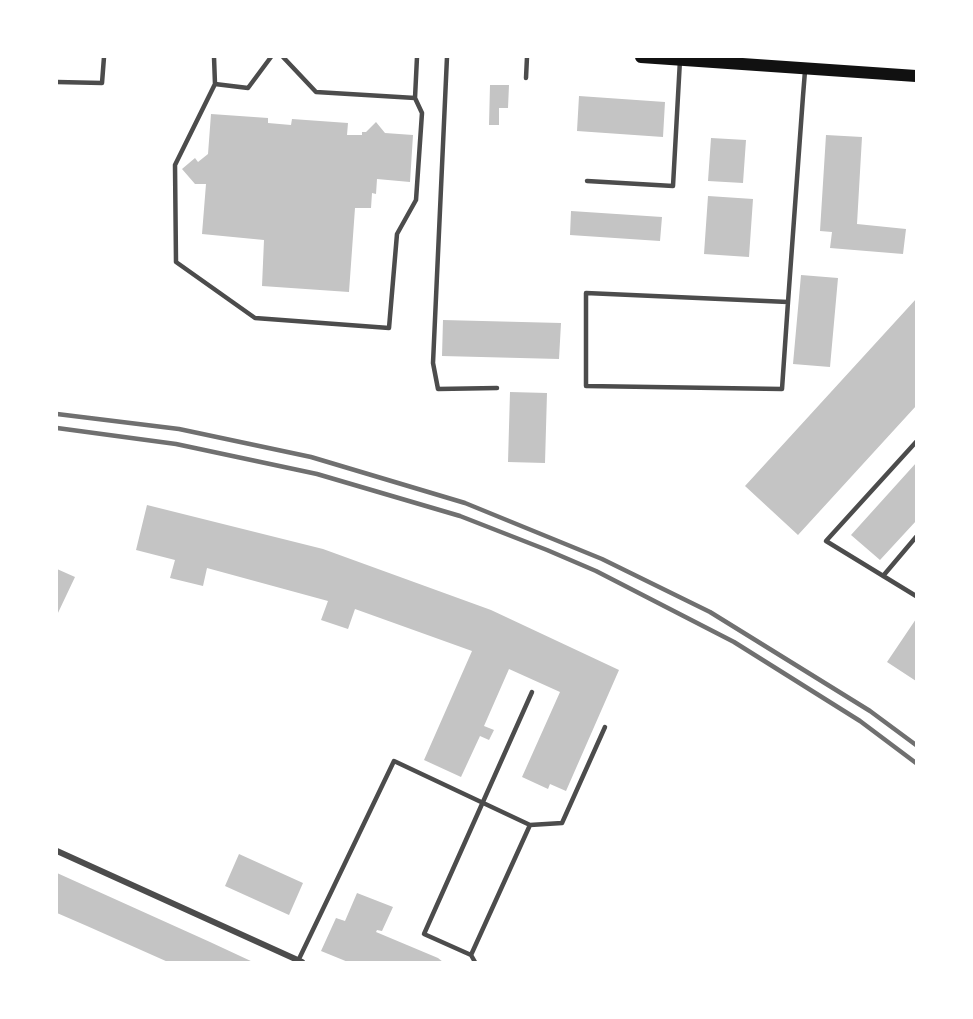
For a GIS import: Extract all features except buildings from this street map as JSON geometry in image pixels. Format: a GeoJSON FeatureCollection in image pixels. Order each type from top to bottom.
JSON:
{"type":"FeatureCollection","features":[{"type":"Feature","properties":{"kind":"main road"},"geometry":{"type":"LineString","coordinates":[[641,57],[803,64],[916,76]]}},
{"type":"Feature","properties":{"kind":"street"},"geometry":{"type":"LineString","coordinates":[[57,852],[300,961]]}},
{"type":"Feature","properties":{"kind":"lane"},"geometry":{"type":"LineString","coordinates":[[57,82],[102,83],[104,57]]}},
{"type":"Feature","properties":{"kind":"lane"},"geometry":{"type":"LineString","coordinates":[[214,57],[215,84],[176,165],[176,261],[255,318],[388,328],[397,234],[416,200],[422,113],[415,98],[417,57]]}},
{"type":"Feature","properties":{"kind":"lane"},"geometry":{"type":"LineString","coordinates":[[215,84],[248,88],[271,57]]}},
{"type":"Feature","properties":{"kind":"lane"},"geometry":{"type":"LineString","coordinates":[[283,57],[316,92],[415,98]]}},
{"type":"Feature","properties":{"kind":"lane"},"geometry":{"type":"LineString","coordinates":[[447,57],[433,363],[438,389],[496,388]]}},
{"type":"Feature","properties":{"kind":"lane"},"geometry":{"type":"LineString","coordinates":[[526,78],[527,57]]}},
{"type":"Feature","properties":{"kind":"lane"},"geometry":{"type":"LineString","coordinates":[[587,181],[673,186],[680,60]]}},
{"type":"Feature","properties":{"kind":"lane"},"geometry":{"type":"LineString","coordinates":[[788,302],[586,293],[586,386],[782,389],[788,302],[803,64]]}},
{"type":"Feature","properties":{"kind":"lane"},"geometry":{"type":"LineString","coordinates":[[916,442],[826,541],[916,596]]}},
{"type":"Feature","properties":{"kind":"lane"},"geometry":{"type":"LineString","coordinates":[[883,576],[916,537]]}},
{"type":"Feature","properties":{"kind":"lane"},"geometry":{"type":"LineString","coordinates":[[475,962],[471,955],[424,934],[532,692]]}},
{"type":"Feature","properties":{"kind":"lane"},"geometry":{"type":"LineString","coordinates":[[300,961],[394,761],[530,825],[562,823],[605,727]]}},
{"type":"Feature","properties":{"kind":"lane"},"geometry":{"type":"LineString","coordinates":[[471,955],[530,825]]}},
{"type":"Feature","properties":{"kind":"railway"},"geometry":{"type":"LineString","coordinates":[[57,414],[179,429],[311,457],[465,503],[602,559],[710,612],[870,711],[916,745]]}},
{"type":"Feature","properties":{"kind":"railway"},"geometry":{"type":"LineString","coordinates":[[57,428],[176,444],[317,474],[460,516],[596,571],[734,642],[860,721],[916,763]]}}]}
